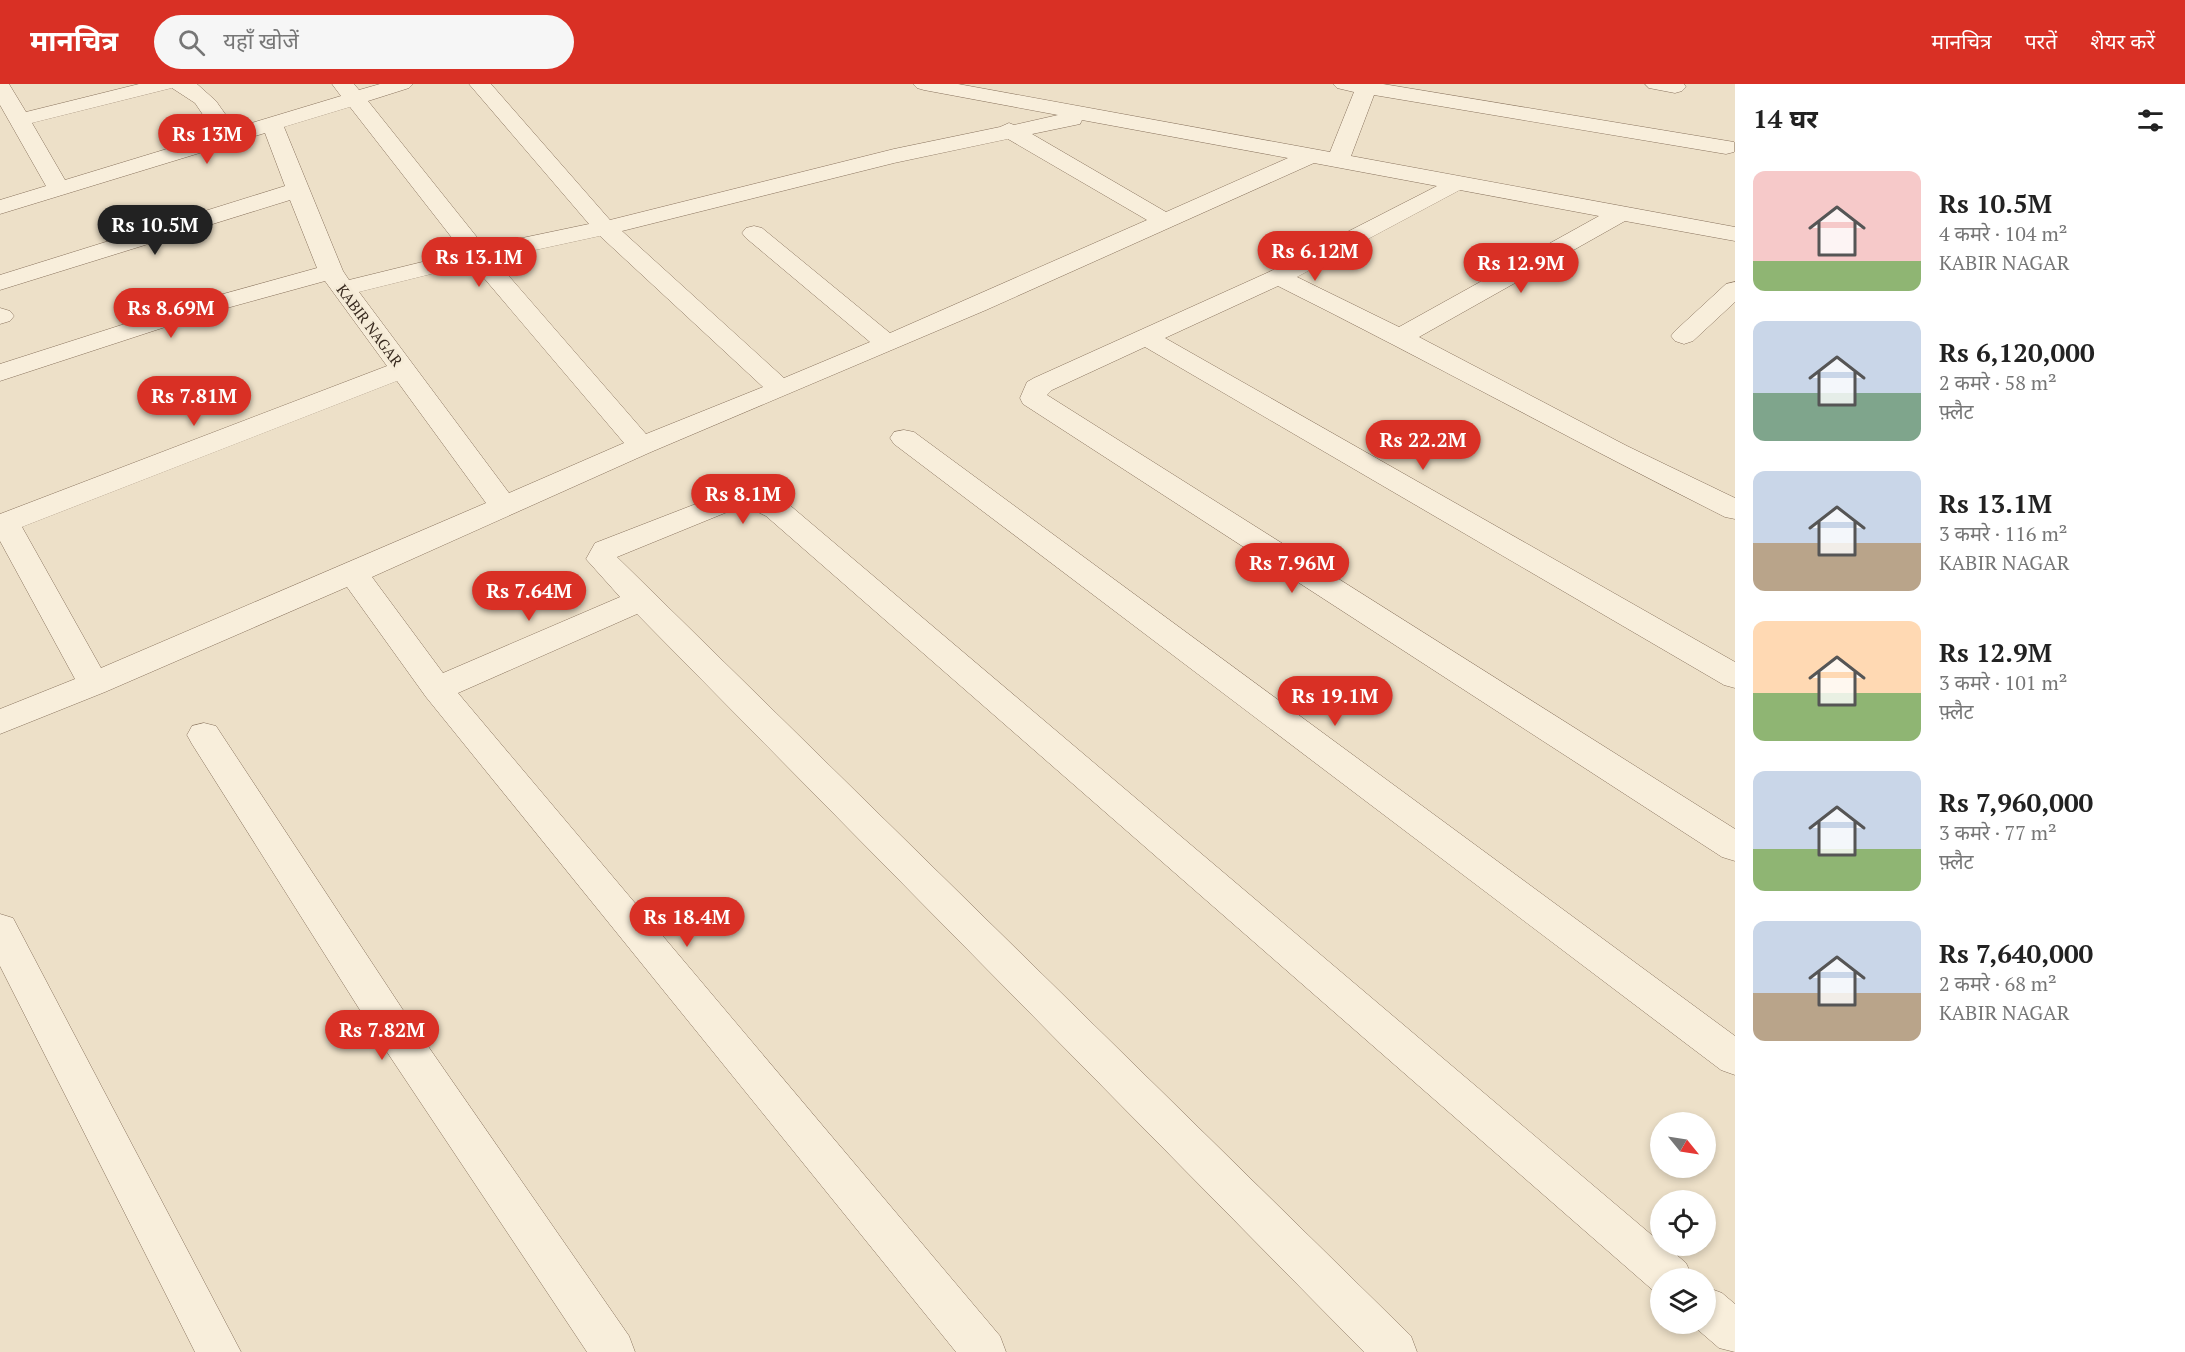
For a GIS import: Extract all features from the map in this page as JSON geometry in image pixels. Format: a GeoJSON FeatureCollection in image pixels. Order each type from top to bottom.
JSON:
{"type":"FeatureCollection","features":[{"type":"Feature","properties":{"kind":"street"},"geometry":{"type":"LineString","coordinates":[[20,120],[165,84]]}},
{"type":"Feature","properties":{"kind":"street"},"geometry":{"type":"LineString","coordinates":[[180,84],[203,97],[229,137]]}},
{"type":"Feature","properties":{"kind":"street"},"geometry":{"type":"LineString","coordinates":[[0,207],[272,124],[349,91],[402,84]]}},
{"type":"Feature","properties":{"kind":"street"},"geometry":{"type":"LineString","coordinates":[[480,84],[605,228],[781,389]]}},
{"type":"Feature","properties":{"kind":"street"},"geometry":{"type":"LineString","coordinates":[[924,84],[1735,234]]}},
{"type":"Feature","properties":{"kind":"street"},"geometry":{"type":"LineString","coordinates":[[1344,84],[1726,147]]}},
{"type":"Feature","properties":{"kind":"street"},"geometry":{"type":"LineString","coordinates":[[0,86],[59,189]]}},
{"type":"Feature","properties":{"kind":"street"},"geometry":{"type":"LineString","coordinates":[[1338,161],[1367,86]]}},
{"type":"Feature","properties":{"kind":"street"},"geometry":{"type":"LineString","coordinates":[[349,91],[478,255],[641,446]]}},
{"type":"Feature","properties":{"kind":"street"},"geometry":{"type":"LineString","coordinates":[[0,373],[196,309],[478,255],[605,228],[1009,130],[1091,115]]}},
{"type":"Feature","properties":{"kind":"street","name":"KABIR NAGAR"},"geometry":{"type":"LineString","coordinates":[[272,124],[297,190],[337,281],[503,506]]}},
{"type":"Feature","properties":{"kind":"street"},"geometry":{"type":"LineString","coordinates":[[1009,130],[1165,221]]}},
{"type":"Feature","properties":{"kind":"street"},"geometry":{"type":"LineString","coordinates":[[0,722],[353,573],[641,446],[781,389],[1311,156]]}},
{"type":"Feature","properties":{"kind":"street"},"geometry":{"type":"LineString","coordinates":[[1455,183],[1443,192],[1278,277],[1035,388],[1033,398],[1735,848]]}},
{"type":"Feature","properties":{"kind":"street"},"geometry":{"type":"LineString","coordinates":[[0,283],[297,190]]}},
{"type":"Feature","properties":{"kind":"street"},"geometry":{"type":"LineString","coordinates":[[1400,337],[1621,213]]}},
{"type":"Feature","properties":{"kind":"street"},"geometry":{"type":"LineString","coordinates":[[754,233],[887,343]]}},
{"type":"Feature","properties":{"kind":"street"},"geometry":{"type":"LineString","coordinates":[[1278,277],[1400,337],[1617,452],[1735,510]]}},
{"type":"Feature","properties":{"kind":"street"},"geometry":{"type":"LineString","coordinates":[[1684,336],[1735,289]]}},
{"type":"Feature","properties":{"kind":"street"},"geometry":{"type":"LineString","coordinates":[[1147,338],[1735,677]]}},
{"type":"Feature","properties":{"kind":"street"},"geometry":{"type":"LineString","coordinates":[[94,684],[3,524],[404,369]]}},
{"type":"Feature","properties":{"kind":"street"},"geometry":{"type":"LineString","coordinates":[[904,438],[1735,1058]]}},
{"type":"Feature","properties":{"kind":"street"},"geometry":{"type":"LineString","coordinates":[[1395,1352],[641,600],[601,559],[606,550],[732,499],[746,498],[760,501],[776,509],[1659,1268]]}},
{"type":"Feature","properties":{"kind":"street"},"geometry":{"type":"LineString","coordinates":[[353,573],[437,689],[984,1352]]}},
{"type":"Feature","properties":{"kind":"street"},"geometry":{"type":"LineString","coordinates":[[437,689],[641,600]]}},
{"type":"Feature","properties":{"kind":"street"},"geometry":{"type":"LineString","coordinates":[[204,735],[391,1024],[613,1352]]}},
{"type":"Feature","properties":{"kind":"street"},"geometry":{"type":"LineString","coordinates":[[0,928],[219,1352]]}},
{"type":"Feature","properties":{"kind":"street"},"geometry":{"type":"LineString","coordinates":[[1716,1317],[1735,1333]]}}]}
